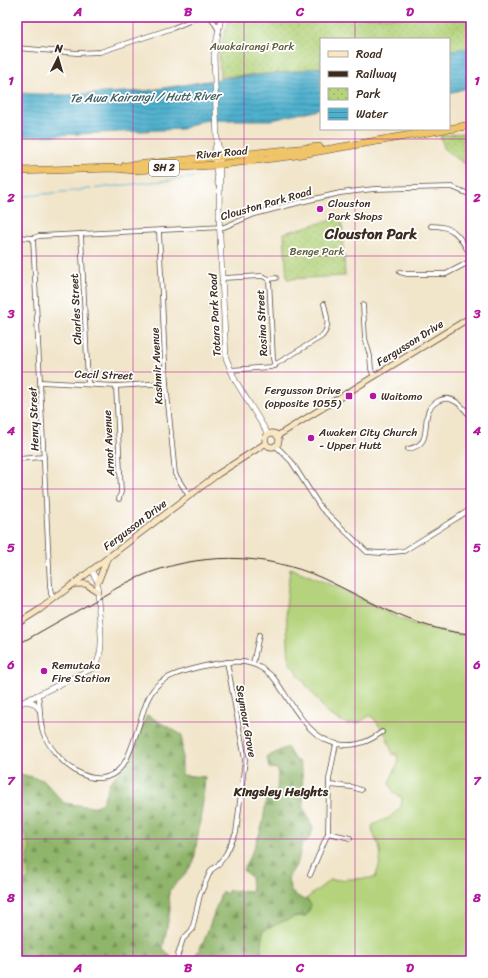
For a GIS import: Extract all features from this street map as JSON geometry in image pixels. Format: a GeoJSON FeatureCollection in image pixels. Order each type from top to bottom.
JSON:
{"type":"FeatureCollection","features":[{"type":"Feature","properties":{"kind":"highway"},"geometry":{"type":"LineString","coordinates":[[450,128],[471,125]]}},
{"type":"Feature","properties":{"kind":"highway","name":"River Road"},"geometry":{"type":"LineString","coordinates":[[17,171],[113,168],[134,170],[218,161],[315,147],[331,147],[440,130]]}},
{"type":"Feature","properties":{"kind":"main road","name":"Fergusson Drive"},"geometry":{"type":"LineString","coordinates":[[277,436],[471,317]]}},
{"type":"Feature","properties":{"kind":"main road"},"geometry":{"type":"LineString","coordinates":[[272,433],[277,436],[278,441],[276,445],[270,446],[266,443],[265,438],[268,434],[272,433]]}},
{"type":"Feature","properties":{"kind":"main road","name":"Fergusson Drive"},"geometry":{"type":"LineString","coordinates":[[17,624],[90,572],[218,474],[266,443]]}},
{"type":"Feature","properties":{"kind":"main road"},"geometry":{"type":"LineString","coordinates":[[98,582],[107,559]]}},
{"type":"Feature","properties":{"kind":"main road"},"geometry":{"type":"LineString","coordinates":[[73,584],[86,584],[97,590]]}},
{"type":"Feature","properties":{"kind":"street"},"geometry":{"type":"LineString","coordinates":[[17,48],[77,53],[100,52],[173,28],[200,17]]}},
{"type":"Feature","properties":{"kind":"street"},"geometry":{"type":"LineString","coordinates":[[211,17],[218,29]]}},
{"type":"Feature","properties":{"kind":"street","name":"Totara Park Road"},"geometry":{"type":"LineString","coordinates":[[221,17],[214,55],[226,358],[230,370],[268,434]]}},
{"type":"Feature","properties":{"kind":"street","name":"Clouston Park Road"},"geometry":{"type":"LineString","coordinates":[[17,237],[33,238],[39,236],[220,227],[255,214],[346,192],[381,189],[447,187],[458,189],[471,195]]}},
{"type":"Feature","properties":{"kind":"street"},"geometry":{"type":"LineString","coordinates":[[430,226],[445,227],[453,230],[471,256]]}},
{"type":"Feature","properties":{"kind":"street","name":"Kashmir Avenue"},"geometry":{"type":"LineString","coordinates":[[160,231],[166,384],[175,474],[177,480],[189,496]]}},
{"type":"Feature","properties":{"kind":"street","name":"Charles Street"},"geometry":{"type":"LineString","coordinates":[[81,234],[88,383]]}},
{"type":"Feature","properties":{"kind":"street","name":"Henry Street"},"geometry":{"type":"LineString","coordinates":[[33,238],[50,586],[51,594],[54,598]]}},
{"type":"Feature","properties":{"kind":"street"},"geometry":{"type":"LineString","coordinates":[[400,272],[413,274],[446,274],[471,261]]}},
{"type":"Feature","properties":{"kind":"street","name":"Rosina Street"},"geometry":{"type":"LineString","coordinates":[[223,278],[262,276],[269,279],[276,278]]}},
{"type":"Feature","properties":{"kind":"street","name":"Rosina Street"},"geometry":{"type":"LineString","coordinates":[[269,279],[273,359],[275,366]]}},
{"type":"Feature","properties":{"kind":"street"},"geometry":{"type":"LineString","coordinates":[[230,370],[267,368],[275,366],[325,334],[328,323],[324,304]]}},
{"type":"Feature","properties":{"kind":"street"},"geometry":{"type":"LineString","coordinates":[[364,305],[364,332],[374,377]]}},
{"type":"Feature","properties":{"kind":"street","name":"Cecil Street"},"geometry":{"type":"LineString","coordinates":[[41,382],[88,383],[116,386],[166,384]]}},
{"type":"Feature","properties":{"kind":"street","name":"Arnot Avenue"},"geometry":{"type":"LineString","coordinates":[[116,386],[119,499]]}},
{"type":"Feature","properties":{"kind":"street"},"geometry":{"type":"LineString","coordinates":[[408,449],[414,448],[424,438],[429,410],[440,400],[448,398],[455,400],[471,417]]}},
{"type":"Feature","properties":{"kind":"street"},"geometry":{"type":"LineString","coordinates":[[276,445],[291,461],[321,508],[367,552],[397,552],[408,549],[471,509]]}},
{"type":"Feature","properties":{"kind":"street"},"geometry":{"type":"LineString","coordinates":[[17,459],[44,457]]}},
{"type":"Feature","properties":{"kind":"street"},"geometry":{"type":"LineString","coordinates":[[17,705],[88,672],[95,667],[98,662],[101,648],[97,590],[98,582],[90,572]]}},
{"type":"Feature","properties":{"kind":"street"},"geometry":{"type":"LineString","coordinates":[[90,572],[97,590]]}},
{"type":"Feature","properties":{"kind":"street"},"geometry":{"type":"LineString","coordinates":[[253,664],[259,635]]}},
{"type":"Feature","properties":{"kind":"street"},"geometry":{"type":"LineString","coordinates":[[38,696],[41,723],[46,738],[62,759],[85,777],[102,777],[114,772],[123,764],[150,693],[160,682],[184,671],[227,662],[253,664],[273,677],[312,730],[322,739],[336,744],[360,744],[382,732]]}},
{"type":"Feature","properties":{"kind":"street","name":"Seymour Grove"},"geometry":{"type":"LineString","coordinates":[[176,961],[183,939],[192,930],[200,895],[211,870],[220,863],[235,838],[244,768],[242,740],[227,662]]}},
{"type":"Feature","properties":{"kind":"street"},"geometry":{"type":"LineString","coordinates":[[26,701],[34,703],[39,709]]}},
{"type":"Feature","properties":{"kind":"street"},"geometry":{"type":"LineString","coordinates":[[310,874],[328,833],[329,785],[336,744]]}},
{"type":"Feature","properties":{"kind":"street"},"geometry":{"type":"LineString","coordinates":[[329,785],[352,787],[361,790]]}},
{"type":"Feature","properties":{"kind":"street"},"geometry":{"type":"LineString","coordinates":[[328,833],[350,838]]}},
{"type":"Feature","properties":{"kind":"green space","name":"Awakairangi Park"},"geometry":{"type":"Polygon","coordinates":[[[230,17],[471,17],[471,48],[450,50],[450,38],[320,38],[320,70],[220,77],[219,51],[230,17]]]}},
{"type":"Feature","properties":{"kind":"green space"},"geometry":{"type":"Polygon","coordinates":[[[471,132],[471,168],[445,150],[440,136],[471,132]]]}},
{"type":"Feature","properties":{"kind":"green space","name":"Benge Park"},"geometry":{"type":"Polygon","coordinates":[[[342,217],[345,276],[287,279],[284,233],[342,217]]]}},
{"type":"Feature","properties":{"kind":"green space"},"geometry":{"type":"Polygon","coordinates":[[[290,568],[339,588],[417,625],[434,630],[471,636],[471,961],[260,961],[263,930],[296,916],[305,917],[310,909],[310,903],[306,899],[330,880],[375,878],[380,854],[372,827],[374,824],[389,818],[401,807],[402,798],[394,793],[389,783],[398,763],[397,754],[393,755],[386,735],[371,715],[358,723],[350,723],[349,725],[328,714],[289,662],[286,607],[290,568]]]}},
{"type":"Feature","properties":{"kind":"green space"},"geometry":{"type":"Polygon","coordinates":[[[147,715],[182,735],[182,775],[205,777],[194,861],[184,876],[169,891],[170,911],[163,948],[173,959],[178,961],[17,961],[17,881],[27,837],[17,826],[17,773],[43,780],[64,803],[93,807],[102,803],[110,782],[127,763],[147,715]]]}},
{"type":"Feature","properties":{"kind":"green space"},"geometry":{"type":"Polygon","coordinates":[[[287,747],[294,759],[299,762],[302,772],[304,809],[313,828],[311,835],[305,843],[302,842],[298,862],[288,878],[291,892],[304,900],[306,899],[311,905],[305,917],[296,916],[263,930],[260,961],[192,961],[204,941],[222,891],[226,894],[229,890],[252,891],[251,877],[243,870],[255,846],[263,823],[267,792],[277,792],[278,769],[269,768],[267,757],[287,747]]]}},
{"type":"Feature","properties":{"kind":"green space"},"geometry":{"type":"Polygon","coordinates":[[[17,826],[27,837],[30,850],[27,865],[29,879],[17,885],[17,826]]]}},
{"type":"Feature","properties":{"kind":"water"},"geometry":{"type":"Polygon","coordinates":[[[471,48],[471,87],[450,93],[450,50],[471,48]]]}},
{"type":"Feature","properties":{"kind":"water","name":"Te Awa Kairangi / Hutt River"},"geometry":{"type":"Polygon","coordinates":[[[320,67],[320,108],[273,120],[203,120],[182,129],[17,137],[17,93],[66,95],[145,91],[226,78],[289,72],[320,67]]]}},
{"type":"Feature","properties":{"kind":"waterway"},"geometry":{"type":"LineString","coordinates":[[17,197],[198,177]]}},
{"type":"Feature","properties":{"kind":"railway"},"geometry":{"type":"LineString","coordinates":[[17,645],[139,577],[184,563],[207,559],[230,558],[277,563],[300,569],[412,621],[431,627],[471,634]]}},
{"type":"Feature","properties":{"kind":"place","name":"Clouston Park Shops"},"geometry":{"type":"Point","coordinates":[320,209]}},
{"type":"Feature","properties":{"kind":"place","name":"Fergusson Drive (opposite 1055)"},"geometry":{"type":"Point","coordinates":[349,396]}},
{"type":"Feature","properties":{"kind":"place","name":"Waitomo"},"geometry":{"type":"Point","coordinates":[373,396]}},
{"type":"Feature","properties":{"kind":"place","name":"Awaken City Church - Upper Hutt"},"geometry":{"type":"Point","coordinates":[311,438]}},
{"type":"Feature","properties":{"kind":"place","name":"Remutaka Fire Station"},"geometry":{"type":"Point","coordinates":[44,671]}},
{"type":"Feature","properties":{"kind":"district","name":"Clouston Park"},"geometry":{"type":"Point","coordinates":[371,234]}},
{"type":"Feature","properties":{"kind":"district","name":"Kingsley Heights"},"geometry":{"type":"Point","coordinates":[281,791]}}]}
